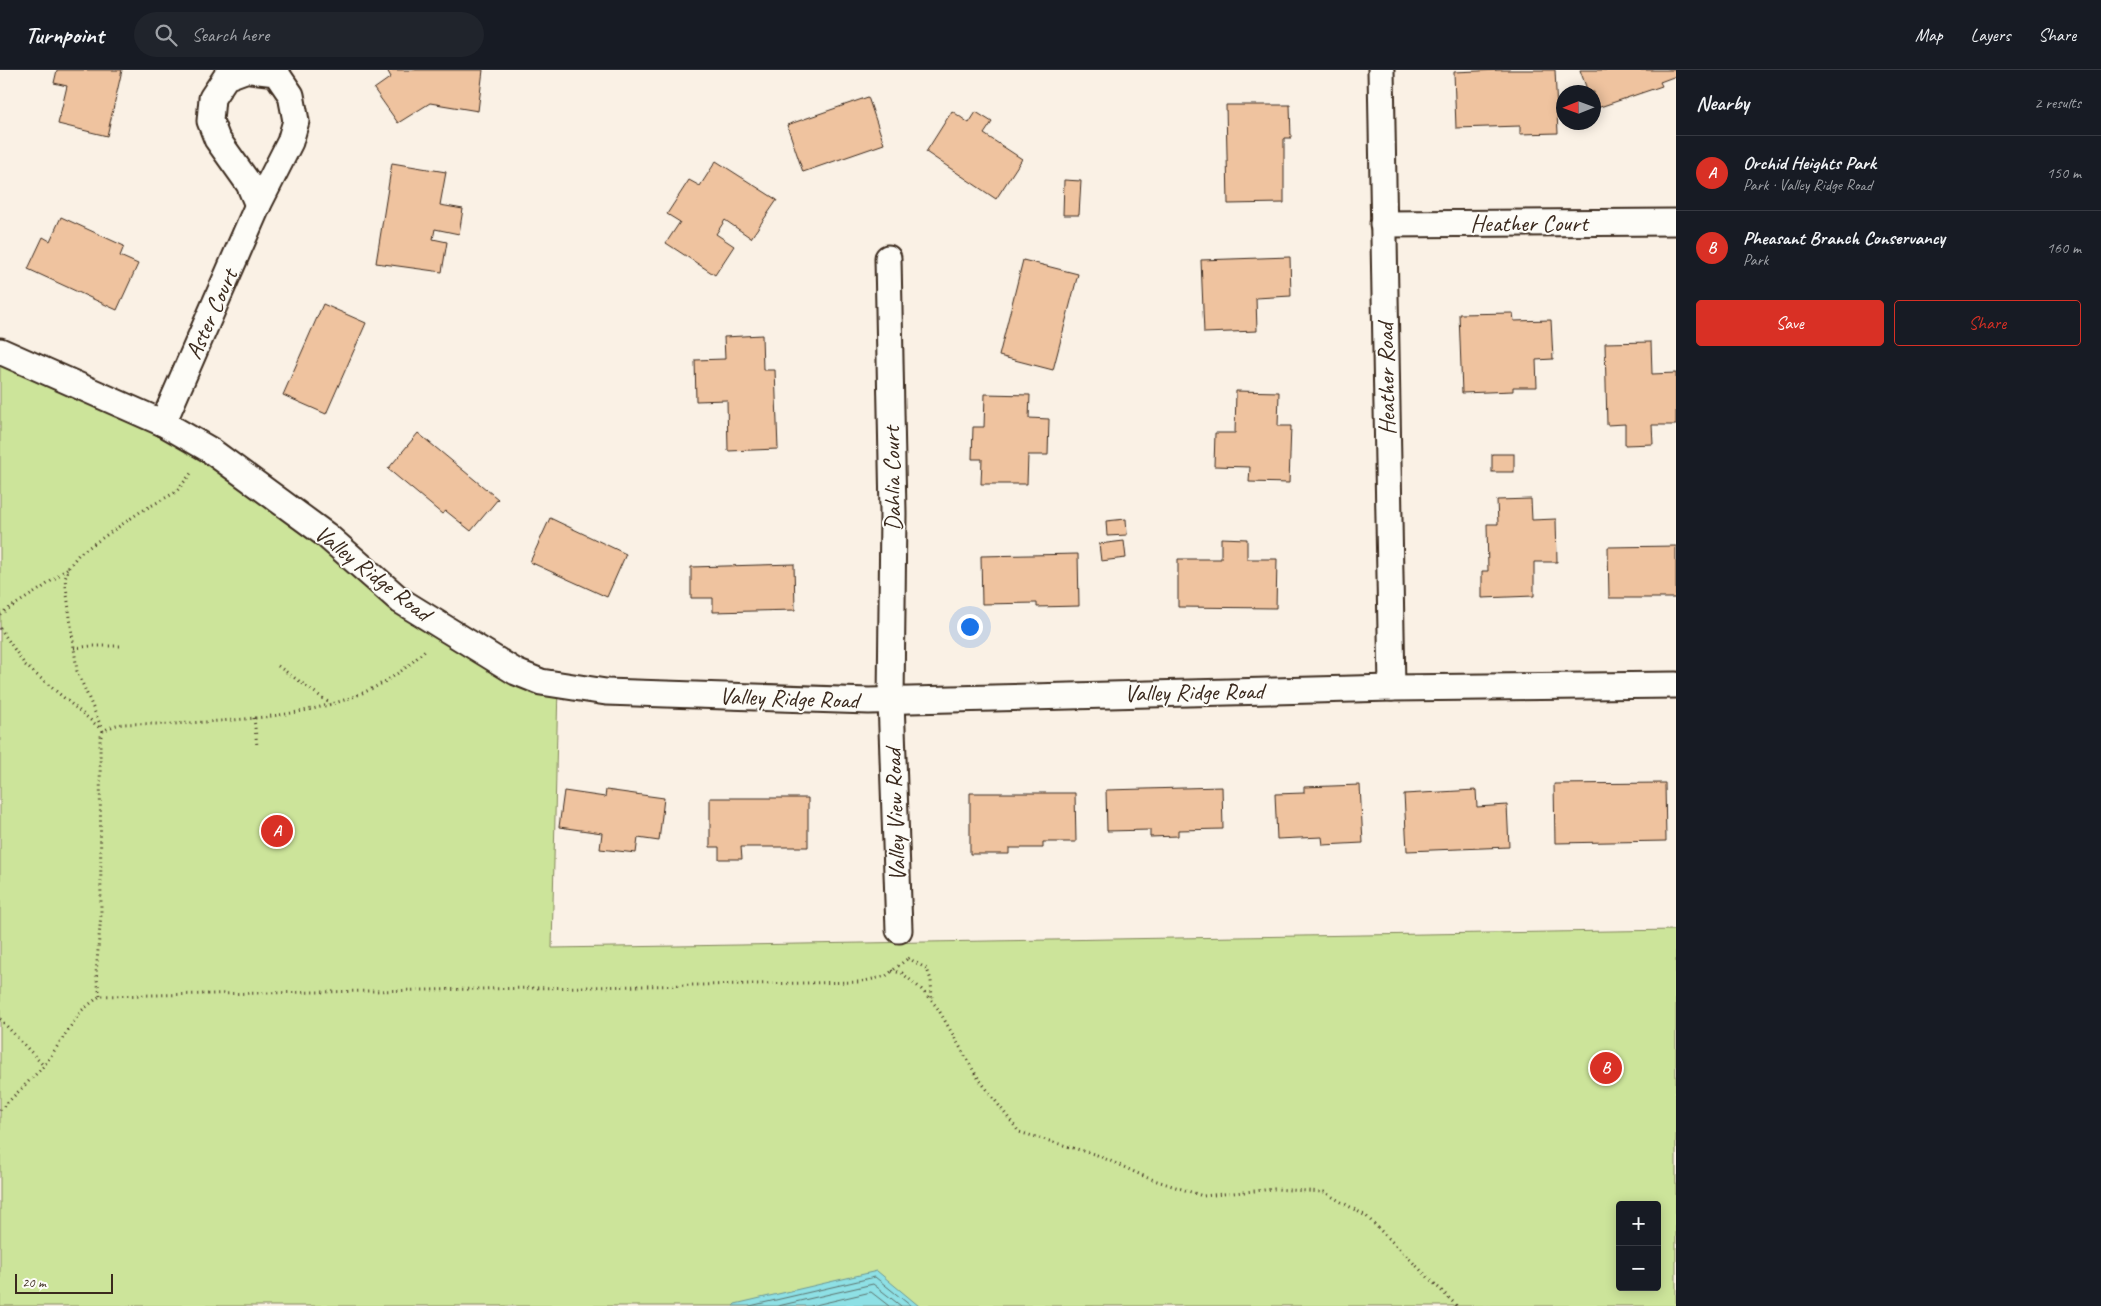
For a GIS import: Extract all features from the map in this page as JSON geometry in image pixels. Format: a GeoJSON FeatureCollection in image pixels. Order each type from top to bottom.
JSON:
{"type":"FeatureCollection","features":[{"type":"Feature","properties":{"kind":"street"},"geometry":{"type":"LineString","coordinates":[[245,70],[226,77],[212,98],[210,121],[217,139],[249,184],[258,205]]}},
{"type":"Feature","properties":{"kind":"street","name":"Aster Court"},"geometry":{"type":"LineString","coordinates":[[163,423],[258,205],[290,142],[296,121],[291,95],[276,73],[251,70]]}},
{"type":"Feature","properties":{"kind":"street","name":"Heather Road"},"geometry":{"type":"LineString","coordinates":[[1381,70],[1392,688]]}},
{"type":"Feature","properties":{"kind":"street","name":"Heather Court"},"geometry":{"type":"LineString","coordinates":[[1383,224],[1676,222]]}},
{"type":"Feature","properties":{"kind":"street","name":"Dahlia Court"},"geometry":{"type":"LineString","coordinates":[[888,258],[893,513],[892,700]]}},
{"type":"Feature","properties":{"kind":"street","name":"Valley Ridge Road"},"geometry":{"type":"LineString","coordinates":[[0,351],[163,423],[210,450],[326,535],[401,601],[516,672],[549,683],[606,692],[869,701],[1392,688],[1676,685]]}},
{"type":"Feature","properties":{"kind":"street","name":"Valley View Road"},"geometry":{"type":"LineString","coordinates":[[892,700],[899,930]]}},
{"type":"Feature","properties":{"kind":"path"},"geometry":{"type":"LineString","coordinates":[[0,614],[42,588],[69,567],[79,554],[140,512],[176,492],[210,450]]}},
{"type":"Feature","properties":{"kind":"path"},"geometry":{"type":"LineString","coordinates":[[69,567],[65,579],[77,671],[103,731],[100,739],[101,914],[96,974],[100,996]]}},
{"type":"Feature","properties":{"kind":"path"},"geometry":{"type":"LineString","coordinates":[[0,628],[24,665],[103,731]]}},
{"type":"Feature","properties":{"kind":"path"},"geometry":{"type":"LineString","coordinates":[[103,731],[118,725],[155,725],[271,717],[331,704],[364,693],[398,675],[414,662],[446,628]]}},
{"type":"Feature","properties":{"kind":"path"},"geometry":{"type":"LineString","coordinates":[[74,648],[123,646]]}},
{"type":"Feature","properties":{"kind":"path"},"geometry":{"type":"LineString","coordinates":[[278,666],[331,704]]}},
{"type":"Feature","properties":{"kind":"path"},"geometry":{"type":"LineString","coordinates":[[254,718],[257,746]]}},
{"type":"Feature","properties":{"kind":"path"},"geometry":{"type":"LineString","coordinates":[[908,958],[927,969],[931,980],[932,1001]]}},
{"type":"Feature","properties":{"kind":"path"},"geometry":{"type":"LineString","coordinates":[[0,1110],[44,1066],[81,1011],[100,996],[860,982],[886,976],[892,971],[902,973],[921,989],[937,1007],[976,1075],[1019,1132],[1098,1155],[1148,1178],[1203,1196],[1274,1189],[1324,1192],[1366,1216],[1457,1306]]}},
{"type":"Feature","properties":{"kind":"path"},"geometry":{"type":"LineString","coordinates":[[0,1019],[44,1066]]}},
{"type":"Feature","properties":{"kind":"green space"},"geometry":{"type":"Polygon","coordinates":[[[0,351],[163,423],[401,601],[558,685],[552,948],[1676,930],[1676,1306],[0,1306],[0,351]]]}},
{"type":"Feature","properties":{"kind":"water"},"geometry":{"type":"Polygon","coordinates":[[[877,1271],[919,1306],[733,1306],[735,1304],[877,1271]]]}},
{"type":"Feature","properties":{"kind":"building"},"geometry":{"type":"Polygon","coordinates":[[[57,70],[122,70],[107,136],[58,124],[67,86],[54,83],[57,70]]]}},
{"type":"Feature","properties":{"kind":"building"},"geometry":{"type":"Polygon","coordinates":[[[387,70],[483,70],[478,111],[430,103],[398,123],[374,89],[391,77],[387,70]]]}},
{"type":"Feature","properties":{"kind":"building"},"geometry":{"type":"Polygon","coordinates":[[[1555,70],[1556,130],[1558,130],[1558,133],[1520,134],[1520,126],[1456,128],[1454,72],[1555,70]]]}},
{"type":"Feature","properties":{"kind":"building"},"geometry":{"type":"Polygon","coordinates":[[[1580,70],[1676,70],[1676,76],[1660,82],[1662,86],[1601,107],[1601,85],[1585,85],[1580,70]]]}},
{"type":"Feature","properties":{"kind":"building"},"geometry":{"type":"Polygon","coordinates":[[[868,97],[884,144],[803,172],[787,125],[868,97]]]}},
{"type":"Feature","properties":{"kind":"building"},"geometry":{"type":"Polygon","coordinates":[[[1226,105],[1290,105],[1291,138],[1284,138],[1284,203],[1228,204],[1226,105]]]}},
{"type":"Feature","properties":{"kind":"building"},"geometry":{"type":"Polygon","coordinates":[[[952,111],[969,123],[976,112],[992,122],[984,134],[1022,159],[996,199],[926,152],[952,111]]]}},
{"type":"Feature","properties":{"kind":"building"},"geometry":{"type":"Polygon","coordinates":[[[716,161],[777,200],[751,238],[725,220],[716,234],[734,246],[715,275],[666,243],[680,222],[667,214],[689,180],[700,186],[716,161]]]}},
{"type":"Feature","properties":{"kind":"building"},"geometry":{"type":"Polygon","coordinates":[[[392,163],[446,172],[440,205],[463,209],[459,234],[435,229],[433,239],[447,242],[442,272],[376,263],[392,163]]]}},
{"type":"Feature","properties":{"kind":"building"},"geometry":{"type":"Polygon","coordinates":[[[1064,180],[1081,181],[1079,215],[1063,215],[1064,180]]]}},
{"type":"Feature","properties":{"kind":"building"},"geometry":{"type":"Polygon","coordinates":[[[61,217],[124,246],[120,256],[138,264],[117,310],[28,269],[43,237],[50,241],[61,217]]]}},
{"type":"Feature","properties":{"kind":"building"},"geometry":{"type":"Polygon","coordinates":[[[1290,257],[1291,296],[1256,298],[1257,331],[1204,333],[1201,260],[1290,257]]]}},
{"type":"Feature","properties":{"kind":"building"},"geometry":{"type":"Polygon","coordinates":[[[1023,260],[1078,274],[1053,370],[999,356],[1023,260]]]}},
{"type":"Feature","properties":{"kind":"building"},"geometry":{"type":"Polygon","coordinates":[[[323,304],[366,323],[326,414],[283,395],[323,304]]]}},
{"type":"Feature","properties":{"kind":"building"},"geometry":{"type":"Polygon","coordinates":[[[1513,313],[1514,321],[1551,320],[1553,359],[1536,360],[1537,387],[1513,387],[1513,391],[1462,393],[1459,314],[1513,313]]]}},
{"type":"Feature","properties":{"kind":"building"},"geometry":{"type":"Polygon","coordinates":[[[762,335],[763,370],[775,370],[778,449],[728,451],[727,400],[696,401],[695,360],[725,359],[724,337],[762,335]]]}},
{"type":"Feature","properties":{"kind":"building"},"geometry":{"type":"Polygon","coordinates":[[[1651,342],[1652,374],[1676,373],[1676,425],[1652,425],[1653,444],[1625,445],[1625,424],[1607,425],[1605,343],[1651,342]]]}},
{"type":"Feature","properties":{"kind":"building"},"geometry":{"type":"Polygon","coordinates":[[[1236,391],[1279,392],[1278,426],[1291,426],[1289,483],[1249,482],[1250,467],[1214,466],[1215,433],[1235,433],[1236,391]]]}},
{"type":"Feature","properties":{"kind":"building"},"geometry":{"type":"Polygon","coordinates":[[[985,394],[1030,395],[1029,418],[1049,419],[1048,455],[1028,455],[1027,484],[981,484],[982,459],[972,459],[973,427],[984,427],[985,394]]]}},
{"type":"Feature","properties":{"kind":"building"},"geometry":{"type":"Polygon","coordinates":[[[418,433],[498,499],[471,531],[446,511],[442,514],[388,469],[418,433]]]}},
{"type":"Feature","properties":{"kind":"building"},"geometry":{"type":"Polygon","coordinates":[[[1492,454],[1514,454],[1514,472],[1492,472],[1492,454]]]}},
{"type":"Feature","properties":{"kind":"building"},"geometry":{"type":"Polygon","coordinates":[[[1531,499],[1532,520],[1556,519],[1557,562],[1534,562],[1534,596],[1482,598],[1482,571],[1488,571],[1487,524],[1498,524],[1497,500],[1531,499]]]}},
{"type":"Feature","properties":{"kind":"building"},"geometry":{"type":"Polygon","coordinates":[[[550,518],[626,554],[607,597],[530,562],[550,518]]]}},
{"type":"Feature","properties":{"kind":"building"},"geometry":{"type":"Polygon","coordinates":[[[1126,519],[1127,535],[1107,536],[1106,521],[1126,519]]]}},
{"type":"Feature","properties":{"kind":"building"},"geometry":{"type":"Polygon","coordinates":[[[1221,538],[1247,539],[1247,559],[1277,559],[1276,608],[1178,607],[1178,559],[1221,559],[1221,538]]]}},
{"type":"Feature","properties":{"kind":"building"},"geometry":{"type":"Polygon","coordinates":[[[1124,541],[1126,558],[1101,561],[1099,544],[1124,541]]]}},
{"type":"Feature","properties":{"kind":"building"},"geometry":{"type":"Polygon","coordinates":[[[1676,546],[1676,598],[1609,598],[1608,547],[1676,546]]]}},
{"type":"Feature","properties":{"kind":"building"},"geometry":{"type":"Polygon","coordinates":[[[1078,554],[1079,606],[1037,607],[1037,603],[982,604],[981,556],[1078,554]]]}},
{"type":"Feature","properties":{"kind":"building"},"geometry":{"type":"Polygon","coordinates":[[[794,564],[795,610],[713,612],[713,598],[691,598],[691,567],[794,564]]]}},
{"type":"Feature","properties":{"kind":"building"},"geometry":{"type":"Polygon","coordinates":[[[1665,783],[1666,841],[1555,843],[1554,784],[1665,783]]]}},
{"type":"Feature","properties":{"kind":"building"},"geometry":{"type":"Polygon","coordinates":[[[1360,785],[1363,843],[1323,845],[1322,837],[1277,839],[1275,794],[1304,793],[1304,787],[1360,785]]]}},
{"type":"Feature","properties":{"kind":"building"},"geometry":{"type":"Polygon","coordinates":[[[1222,787],[1223,829],[1178,830],[1178,836],[1150,837],[1150,830],[1107,831],[1106,790],[1222,787]]]}},
{"type":"Feature","properties":{"kind":"building"},"geometry":{"type":"Polygon","coordinates":[[[606,790],[664,798],[659,841],[638,838],[636,853],[600,849],[602,833],[559,827],[564,791],[605,797],[606,790]]]}},
{"type":"Feature","properties":{"kind":"building"},"geometry":{"type":"Polygon","coordinates":[[[1476,790],[1477,807],[1507,805],[1509,847],[1407,851],[1404,794],[1476,790]]]}},
{"type":"Feature","properties":{"kind":"building"},"geometry":{"type":"Polygon","coordinates":[[[970,793],[1075,793],[1076,842],[1043,842],[1043,848],[1009,848],[1009,854],[970,854],[970,793]]]}},
{"type":"Feature","properties":{"kind":"building"},"geometry":{"type":"Polygon","coordinates":[[[710,798],[808,798],[808,847],[741,847],[742,859],[719,859],[719,847],[710,847],[710,798]]]}},
{"type":"Feature","properties":{"kind":"place","name":"Orchid Heights Park"},"geometry":{"type":"Point","coordinates":[277,831]}},
{"type":"Feature","properties":{"kind":"place","name":"Pheasant Branch Conservancy"},"geometry":{"type":"Point","coordinates":[1606,1068]}}]}
